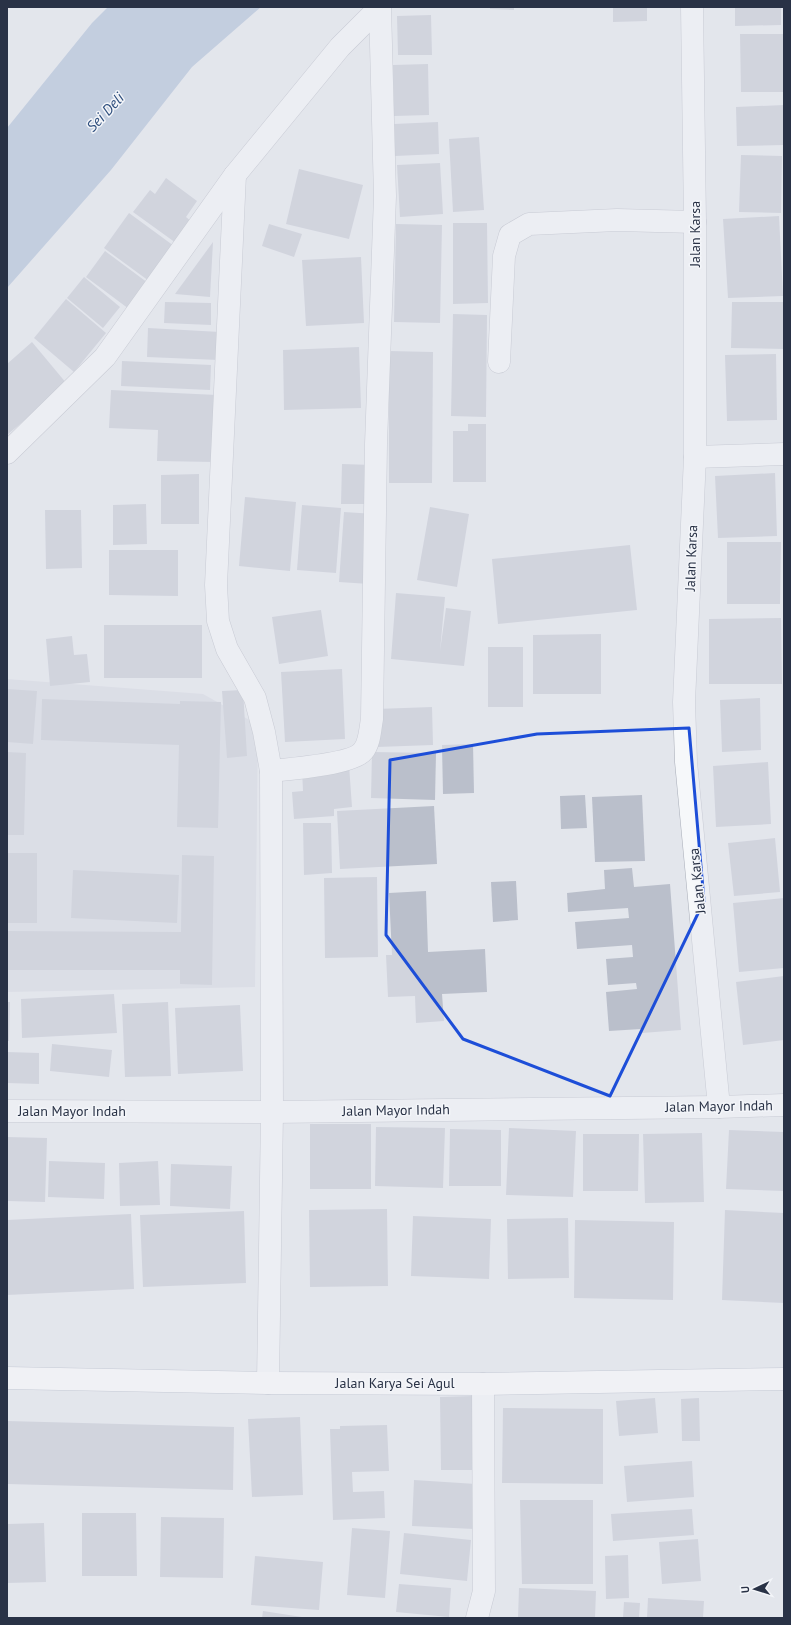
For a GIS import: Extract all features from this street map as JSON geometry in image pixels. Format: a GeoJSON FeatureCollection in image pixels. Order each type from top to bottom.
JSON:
{"type":"FeatureCollection","features":[{"type":"Feature","properties":{"kind":"main road","name":"Jalan Karya Sei Agul"},"geometry":{"type":"LineString","coordinates":[[7,1378],[268,1383],[483,1384],[784,1379]]}},
{"type":"Feature","properties":{"kind":"street"},"geometry":{"type":"LineString","coordinates":[[7,453],[105,357],[235,175],[340,47],[380,7]]}},
{"type":"Feature","properties":{"kind":"street"},"geometry":{"type":"LineString","coordinates":[[271,771],[331,763],[355,758],[363,752],[368,744],[371,725],[376,444],[385,196],[380,7]]}},
{"type":"Feature","properties":{"kind":"street","name":"Jalan Karsa"},"geometry":{"type":"LineString","coordinates":[[692,7],[695,222],[695,457],[684,702],[686,762],[719,1107]]}},
{"type":"Feature","properties":{"kind":"street"},"geometry":{"type":"LineString","coordinates":[[235,175],[216,585],[218,621],[227,649],[255,698],[264,732],[271,771],[272,1112],[268,1383]]}},
{"type":"Feature","properties":{"kind":"street"},"geometry":{"type":"LineString","coordinates":[[499,362],[504,256],[510,235],[530,224],[617,220],[695,222]]}},
{"type":"Feature","properties":{"kind":"street"},"geometry":{"type":"LineString","coordinates":[[695,457],[784,454]]}},
{"type":"Feature","properties":{"kind":"street","name":"Jalan Mayor Indah"},"geometry":{"type":"LineString","coordinates":[[7,1111],[272,1112],[784,1105]]}},
{"type":"Feature","properties":{"kind":"street"},"geometry":{"type":"LineString","coordinates":[[477,1618],[484,1591],[483,1384]]}},
{"type":"Feature","properties":{"kind":"highlighted area"},"geometry":{"type":"Polygon","coordinates":[[[689,728],[704,901],[610,1096],[463,1039],[386,935],[390,760],[537,734],[689,728]]]}},
{"type":"Feature","properties":{"kind":"shaded area"},"geometry":{"type":"Polygon","coordinates":[[[7,679],[203,694],[258,725],[255,987],[7,992],[7,679]]]}},
{"type":"Feature","properties":{"kind":"water","name":"Sei Deli"},"geometry":{"type":"Polygon","coordinates":[[[108,7],[261,7],[192,67],[111,170],[7,288],[7,128],[92,23],[108,7]]]}},
{"type":"Feature","properties":{"kind":"building"},"geometry":{"type":"Polygon","coordinates":[[[490,7],[514,7],[514,10],[490,9],[490,7]]]}},
{"type":"Feature","properties":{"kind":"building"},"geometry":{"type":"Polygon","coordinates":[[[613,7],[647,7],[647,21],[613,22],[613,7]]]}},
{"type":"Feature","properties":{"kind":"building"},"geometry":{"type":"Polygon","coordinates":[[[735,7],[781,7],[781,25],[735,26],[735,7]]]}},
{"type":"Feature","properties":{"kind":"building"},"geometry":{"type":"Polygon","coordinates":[[[431,15],[432,55],[398,55],[397,16],[431,15]]]}},
{"type":"Feature","properties":{"kind":"building"},"geometry":{"type":"Polygon","coordinates":[[[740,34],[784,34],[784,92],[741,92],[740,34]]]}},
{"type":"Feature","properties":{"kind":"building"},"geometry":{"type":"Polygon","coordinates":[[[428,64],[429,115],[394,116],[393,65],[428,64]]]}},
{"type":"Feature","properties":{"kind":"building"},"geometry":{"type":"Polygon","coordinates":[[[784,105],[784,145],[737,146],[736,107],[784,105]]]}},
{"type":"Feature","properties":{"kind":"building"},"geometry":{"type":"Polygon","coordinates":[[[438,122],[439,154],[395,156],[394,124],[438,122]]]}},
{"type":"Feature","properties":{"kind":"building"},"geometry":{"type":"Polygon","coordinates":[[[479,137],[484,210],[453,212],[449,139],[479,137]]]}},
{"type":"Feature","properties":{"kind":"building"},"geometry":{"type":"Polygon","coordinates":[[[741,155],[782,156],[781,213],[739,212],[741,155]]]}},
{"type":"Feature","properties":{"kind":"building"},"geometry":{"type":"Polygon","coordinates":[[[440,163],[443,214],[400,217],[397,165],[440,163]]]}},
{"type":"Feature","properties":{"kind":"building"},"geometry":{"type":"Polygon","coordinates":[[[299,169],[363,185],[349,239],[286,224],[299,169]]]}},
{"type":"Feature","properties":{"kind":"building"},"geometry":{"type":"Polygon","coordinates":[[[166,178],[197,201],[186,217],[192,222],[176,243],[133,212],[150,190],[155,194],[166,178]]]}},
{"type":"Feature","properties":{"kind":"building"},"geometry":{"type":"Polygon","coordinates":[[[129,213],[174,246],[149,281],[104,248],[129,213]]]}},
{"type":"Feature","properties":{"kind":"building"},"geometry":{"type":"Polygon","coordinates":[[[779,216],[783,296],[728,298],[723,219],[779,216]]]}},
{"type":"Feature","properties":{"kind":"building"},"geometry":{"type":"Polygon","coordinates":[[[453,223],[487,223],[488,303],[453,304],[453,223]]]}},
{"type":"Feature","properties":{"kind":"building"},"geometry":{"type":"Polygon","coordinates":[[[269,224],[302,234],[294,257],[262,246],[269,224]]]}},
{"type":"Feature","properties":{"kind":"building"},"geometry":{"type":"Polygon","coordinates":[[[396,224],[442,225],[440,323],[394,322],[396,224]]]}},
{"type":"Feature","properties":{"kind":"building"},"geometry":{"type":"Polygon","coordinates":[[[213,242],[210,297],[175,294],[213,242]]]}},
{"type":"Feature","properties":{"kind":"building"},"geometry":{"type":"Polygon","coordinates":[[[105,251],[148,283],[129,309],[86,277],[105,251]]]}},
{"type":"Feature","properties":{"kind":"building"},"geometry":{"type":"Polygon","coordinates":[[[361,257],[364,323],[306,326],[302,260],[361,257]]]}},
{"type":"Feature","properties":{"kind":"building"},"geometry":{"type":"Polygon","coordinates":[[[84,277],[120,307],[103,328],[67,298],[84,277]]]}},
{"type":"Feature","properties":{"kind":"building"},"geometry":{"type":"Polygon","coordinates":[[[66,299],[106,333],[74,372],[34,338],[66,299]]]}},
{"type":"Feature","properties":{"kind":"building"},"geometry":{"type":"Polygon","coordinates":[[[165,302],[211,303],[211,325],[164,323],[165,302]]]}},
{"type":"Feature","properties":{"kind":"building"},"geometry":{"type":"Polygon","coordinates":[[[732,302],[784,302],[784,349],[731,348],[732,302]]]}},
{"type":"Feature","properties":{"kind":"building"},"geometry":{"type":"Polygon","coordinates":[[[453,314],[487,315],[486,417],[451,416],[453,314]]]}},
{"type":"Feature","properties":{"kind":"building"},"geometry":{"type":"Polygon","coordinates":[[[148,328],[220,332],[219,360],[147,357],[148,328]]]}},
{"type":"Feature","properties":{"kind":"building"},"geometry":{"type":"Polygon","coordinates":[[[32,342],[67,384],[7,435],[7,364],[32,342]]]}},
{"type":"Feature","properties":{"kind":"building"},"geometry":{"type":"Polygon","coordinates":[[[359,347],[361,408],[284,410],[283,350],[359,347]]]}},
{"type":"Feature","properties":{"kind":"building"},"geometry":{"type":"Polygon","coordinates":[[[389,351],[433,352],[432,483],[389,483],[389,351]]]}},
{"type":"Feature","properties":{"kind":"building"},"geometry":{"type":"Polygon","coordinates":[[[776,354],[777,420],[727,421],[725,355],[776,354]]]}},
{"type":"Feature","properties":{"kind":"building"},"geometry":{"type":"Polygon","coordinates":[[[122,361],[211,365],[210,390],[121,386],[122,361]]]}},
{"type":"Feature","properties":{"kind":"building"},"geometry":{"type":"Polygon","coordinates":[[[111,390],[217,395],[214,462],[157,461],[158,430],[109,428],[111,390]]]}},
{"type":"Feature","properties":{"kind":"building"},"geometry":{"type":"Polygon","coordinates":[[[468,424],[486,424],[486,482],[453,482],[453,431],[468,431],[468,424]]]}},
{"type":"Feature","properties":{"kind":"building"},"geometry":{"type":"Polygon","coordinates":[[[342,464],[373,465],[373,504],[341,504],[342,464]]]}},
{"type":"Feature","properties":{"kind":"building"},"geometry":{"type":"Polygon","coordinates":[[[775,473],[777,536],[718,538],[715,476],[775,473]]]}},
{"type":"Feature","properties":{"kind":"building"},"geometry":{"type":"Polygon","coordinates":[[[199,474],[199,524],[161,524],[161,475],[199,474]]]}},
{"type":"Feature","properties":{"kind":"building"},"geometry":{"type":"Polygon","coordinates":[[[245,497],[296,502],[290,571],[239,566],[245,497]]]}},
{"type":"Feature","properties":{"kind":"building"},"geometry":{"type":"Polygon","coordinates":[[[146,504],[147,544],[113,545],[113,505],[146,504]]]}},
{"type":"Feature","properties":{"kind":"building"},"geometry":{"type":"Polygon","coordinates":[[[302,505],[341,508],[336,573],[297,570],[302,505]]]}},
{"type":"Feature","properties":{"kind":"building"},"geometry":{"type":"Polygon","coordinates":[[[430,507],[469,514],[457,587],[417,580],[430,507]]]}},
{"type":"Feature","properties":{"kind":"building"},"geometry":{"type":"Polygon","coordinates":[[[45,510],[81,510],[82,568],[46,569],[45,510]]]}},
{"type":"Feature","properties":{"kind":"building"},"geometry":{"type":"Polygon","coordinates":[[[344,512],[375,514],[369,584],[339,582],[344,512]]]}},
{"type":"Feature","properties":{"kind":"building"},"geometry":{"type":"Polygon","coordinates":[[[727,542],[781,542],[780,604],[727,604],[727,542]]]}},
{"type":"Feature","properties":{"kind":"building"},"geometry":{"type":"Polygon","coordinates":[[[630,545],[637,610],[498,624],[492,559],[630,545]]]}},
{"type":"Feature","properties":{"kind":"building"},"geometry":{"type":"Polygon","coordinates":[[[109,550],[178,550],[178,596],[109,595],[109,550]]]}},
{"type":"Feature","properties":{"kind":"building"},"geometry":{"type":"Polygon","coordinates":[[[396,593],[445,597],[440,651],[446,608],[471,611],[464,666],[391,659],[396,593]]]}},
{"type":"Feature","properties":{"kind":"building"},"geometry":{"type":"Polygon","coordinates":[[[321,610],[328,656],[279,664],[272,617],[321,610]]]}},
{"type":"Feature","properties":{"kind":"building"},"geometry":{"type":"Polygon","coordinates":[[[781,618],[782,684],[709,684],[709,619],[781,618]]]}},
{"type":"Feature","properties":{"kind":"building"},"geometry":{"type":"Polygon","coordinates":[[[104,625],[202,625],[202,678],[104,678],[104,625]]]}},
{"type":"Feature","properties":{"kind":"building"},"geometry":{"type":"Polygon","coordinates":[[[601,634],[601,694],[533,694],[533,635],[601,634]]]}},
{"type":"Feature","properties":{"kind":"building"},"geometry":{"type":"Polygon","coordinates":[[[72,636],[74,655],[87,654],[90,682],[50,686],[46,639],[72,636]]]}},
{"type":"Feature","properties":{"kind":"building"},"geometry":{"type":"Polygon","coordinates":[[[488,647],[523,647],[523,707],[488,707],[488,647]]]}},
{"type":"Feature","properties":{"kind":"building"},"geometry":{"type":"Polygon","coordinates":[[[342,669],[345,739],[285,742],[281,672],[342,669]]]}},
{"type":"Feature","properties":{"kind":"building"},"geometry":{"type":"Polygon","coordinates":[[[7,689],[37,691],[33,744],[7,742],[7,689]]]}},
{"type":"Feature","properties":{"kind":"building"},"geometry":{"type":"Polygon","coordinates":[[[243,690],[247,756],[227,758],[222,691],[243,690]]]}},
{"type":"Feature","properties":{"kind":"building"},"geometry":{"type":"Polygon","coordinates":[[[760,698],[761,750],[722,752],[720,700],[760,698]]]}},
{"type":"Feature","properties":{"kind":"building"},"geometry":{"type":"Polygon","coordinates":[[[42,699],[180,704],[180,701],[221,702],[218,828],[177,827],[179,745],[41,740],[42,699]]]}},
{"type":"Feature","properties":{"kind":"building"},"geometry":{"type":"Polygon","coordinates":[[[432,707],[433,745],[377,747],[376,709],[432,707]]]}},
{"type":"Feature","properties":{"kind":"building"},"geometry":{"type":"Polygon","coordinates":[[[473,744],[474,793],[443,794],[442,745],[473,744]]]}},
{"type":"Feature","properties":{"kind":"building"},"geometry":{"type":"Polygon","coordinates":[[[7,752],[26,753],[24,835],[7,835],[7,752]]]}},
{"type":"Feature","properties":{"kind":"building"},"geometry":{"type":"Polygon","coordinates":[[[372,752],[436,753],[435,800],[371,798],[372,752]]]}},
{"type":"Feature","properties":{"kind":"building"},"geometry":{"type":"Polygon","coordinates":[[[768,762],[771,824],[716,827],[713,766],[768,762]]]}},
{"type":"Feature","properties":{"kind":"building"},"geometry":{"type":"Polygon","coordinates":[[[349,765],[352,807],[334,809],[334,816],[294,819],[292,792],[303,791],[302,769],[349,765]]]}},
{"type":"Feature","properties":{"kind":"building"},"geometry":{"type":"Polygon","coordinates":[[[585,795],[587,828],[561,829],[560,796],[585,795]]]}},
{"type":"Feature","properties":{"kind":"building"},"geometry":{"type":"Polygon","coordinates":[[[642,795],[645,861],[595,862],[592,797],[642,795]]]}},
{"type":"Feature","properties":{"kind":"building"},"geometry":{"type":"Polygon","coordinates":[[[434,806],[437,864],[340,869],[337,811],[434,806]]]}},
{"type":"Feature","properties":{"kind":"building"},"geometry":{"type":"Polygon","coordinates":[[[303,823],[331,823],[332,873],[304,875],[303,823]]]}},
{"type":"Feature","properties":{"kind":"building"},"geometry":{"type":"Polygon","coordinates":[[[775,838],[780,892],[734,896],[728,843],[775,838]]]}},
{"type":"Feature","properties":{"kind":"building"},"geometry":{"type":"Polygon","coordinates":[[[7,853],[37,853],[37,923],[7,923],[7,853]]]}},
{"type":"Feature","properties":{"kind":"building"},"geometry":{"type":"Polygon","coordinates":[[[182,855],[214,856],[212,985],[180,984],[180,970],[7,970],[7,931],[181,932],[182,855]]]}},
{"type":"Feature","properties":{"kind":"building"},"geometry":{"type":"Polygon","coordinates":[[[632,868],[634,887],[670,884],[681,1030],[642,1033],[641,1029],[609,1031],[606,992],[637,989],[636,983],[608,985],[606,959],[633,957],[632,945],[577,949],[575,922],[629,918],[628,908],[568,912],[567,893],[605,889],[604,870],[632,868]]]}},
{"type":"Feature","properties":{"kind":"building"},"geometry":{"type":"Polygon","coordinates":[[[73,870],[179,875],[177,923],[71,918],[73,870]]]}},
{"type":"Feature","properties":{"kind":"building"},"geometry":{"type":"Polygon","coordinates":[[[377,877],[378,957],[325,958],[324,878],[377,877]]]}},
{"type":"Feature","properties":{"kind":"building"},"geometry":{"type":"Polygon","coordinates":[[[516,881],[518,920],[493,922],[491,882],[516,881]]]}},
{"type":"Feature","properties":{"kind":"building"},"geometry":{"type":"Polygon","coordinates":[[[426,891],[428,952],[485,949],[487,992],[442,994],[444,1021],[416,1023],[415,996],[388,997],[386,955],[392,955],[389,893],[426,891]]]}},
{"type":"Feature","properties":{"kind":"building"},"geometry":{"type":"Polygon","coordinates":[[[784,898],[784,968],[739,972],[733,903],[784,898]]]}},
{"type":"Feature","properties":{"kind":"building"},"geometry":{"type":"Polygon","coordinates":[[[784,976],[784,1040],[743,1045],[736,982],[784,976]]]}},
{"type":"Feature","properties":{"kind":"building"},"geometry":{"type":"Polygon","coordinates":[[[114,994],[117,1033],[22,1038],[21,999],[114,994]]]}},
{"type":"Feature","properties":{"kind":"building"},"geometry":{"type":"Polygon","coordinates":[[[7,1002],[10,1002],[9,1041],[7,1041],[7,1002]]]}},
{"type":"Feature","properties":{"kind":"building"},"geometry":{"type":"Polygon","coordinates":[[[168,1002],[171,1076],[125,1077],[122,1004],[168,1002]]]}},
{"type":"Feature","properties":{"kind":"building"},"geometry":{"type":"Polygon","coordinates":[[[240,1005],[243,1071],[178,1074],[175,1008],[240,1005]]]}},
{"type":"Feature","properties":{"kind":"building"},"geometry":{"type":"Polygon","coordinates":[[[52,1044],[112,1050],[109,1077],[50,1071],[52,1044]]]}},
{"type":"Feature","properties":{"kind":"building"},"geometry":{"type":"Polygon","coordinates":[[[7,1052],[39,1053],[39,1084],[7,1083],[7,1052]]]}},
{"type":"Feature","properties":{"kind":"building"},"geometry":{"type":"Polygon","coordinates":[[[310,1124],[371,1124],[371,1189],[310,1189],[310,1124]]]}},
{"type":"Feature","properties":{"kind":"building"},"geometry":{"type":"Polygon","coordinates":[[[376,1127],[445,1128],[443,1188],[375,1186],[376,1127]]]}},
{"type":"Feature","properties":{"kind":"building"},"geometry":{"type":"Polygon","coordinates":[[[509,1128],[576,1131],[573,1197],[506,1195],[509,1128]]]}},
{"type":"Feature","properties":{"kind":"building"},"geometry":{"type":"Polygon","coordinates":[[[450,1129],[501,1130],[501,1186],[449,1186],[450,1129]]]}},
{"type":"Feature","properties":{"kind":"building"},"geometry":{"type":"Polygon","coordinates":[[[729,1130],[784,1132],[784,1191],[726,1189],[729,1130]]]}},
{"type":"Feature","properties":{"kind":"building"},"geometry":{"type":"Polygon","coordinates":[[[702,1133],[704,1202],[645,1203],[643,1134],[702,1133]]]}},
{"type":"Feature","properties":{"kind":"building"},"geometry":{"type":"Polygon","coordinates":[[[583,1134],[639,1134],[638,1191],[583,1191],[583,1134]]]}},
{"type":"Feature","properties":{"kind":"building"},"geometry":{"type":"Polygon","coordinates":[[[7,1137],[47,1138],[45,1202],[7,1201],[7,1137]]]}},
{"type":"Feature","properties":{"kind":"building"},"geometry":{"type":"Polygon","coordinates":[[[49,1161],[105,1163],[104,1199],[48,1197],[49,1161]]]}},
{"type":"Feature","properties":{"kind":"building"},"geometry":{"type":"Polygon","coordinates":[[[158,1161],[160,1205],[120,1206],[119,1163],[158,1161]]]}},
{"type":"Feature","properties":{"kind":"building"},"geometry":{"type":"Polygon","coordinates":[[[171,1164],[232,1166],[230,1209],[170,1206],[171,1164]]]}},
{"type":"Feature","properties":{"kind":"building"},"geometry":{"type":"Polygon","coordinates":[[[387,1209],[388,1286],[310,1287],[309,1210],[387,1209]]]}},
{"type":"Feature","properties":{"kind":"building"},"geometry":{"type":"Polygon","coordinates":[[[725,1210],[784,1213],[784,1303],[722,1300],[725,1210]]]}},
{"type":"Feature","properties":{"kind":"building"},"geometry":{"type":"Polygon","coordinates":[[[244,1211],[246,1283],[143,1287],[140,1215],[244,1211]]]}},
{"type":"Feature","properties":{"kind":"building"},"geometry":{"type":"Polygon","coordinates":[[[131,1214],[134,1289],[7,1295],[7,1220],[131,1214]]]}},
{"type":"Feature","properties":{"kind":"building"},"geometry":{"type":"Polygon","coordinates":[[[413,1216],[491,1219],[489,1279],[411,1276],[413,1216]]]}},
{"type":"Feature","properties":{"kind":"building"},"geometry":{"type":"Polygon","coordinates":[[[568,1218],[569,1278],[508,1279],[507,1219],[568,1218]]]}},
{"type":"Feature","properties":{"kind":"building"},"geometry":{"type":"Polygon","coordinates":[[[575,1220],[674,1222],[673,1300],[574,1298],[575,1220]]]}},
{"type":"Feature","properties":{"kind":"building"},"geometry":{"type":"Polygon","coordinates":[[[472,1396],[473,1470],[441,1470],[440,1397],[472,1396]]]}},
{"type":"Feature","properties":{"kind":"building"},"geometry":{"type":"Polygon","coordinates":[[[655,1398],[658,1433],[619,1436],[616,1401],[655,1398]]]}},
{"type":"Feature","properties":{"kind":"building"},"geometry":{"type":"Polygon","coordinates":[[[699,1398],[700,1441],[682,1441],[681,1399],[699,1398]]]}},
{"type":"Feature","properties":{"kind":"building"},"geometry":{"type":"Polygon","coordinates":[[[503,1408],[603,1409],[603,1484],[502,1483],[503,1408]]]}},
{"type":"Feature","properties":{"kind":"building"},"geometry":{"type":"Polygon","coordinates":[[[300,1417],[303,1495],[252,1497],[248,1419],[300,1417]]]}},
{"type":"Feature","properties":{"kind":"building"},"geometry":{"type":"Polygon","coordinates":[[[7,1421],[234,1427],[233,1490],[7,1484],[7,1421]]]}},
{"type":"Feature","properties":{"kind":"building"},"geometry":{"type":"Polygon","coordinates":[[[387,1425],[389,1471],[352,1472],[353,1492],[384,1491],[385,1518],[333,1520],[330,1429],[340,1429],[340,1426],[387,1425]]]}},
{"type":"Feature","properties":{"kind":"building"},"geometry":{"type":"Polygon","coordinates":[[[692,1461],[694,1497],[627,1502],[624,1466],[692,1461]]]}},
{"type":"Feature","properties":{"kind":"building"},"geometry":{"type":"Polygon","coordinates":[[[414,1480],[476,1484],[474,1529],[412,1526],[414,1480]]]}},
{"type":"Feature","properties":{"kind":"building"},"geometry":{"type":"Polygon","coordinates":[[[520,1500],[593,1500],[593,1584],[522,1584],[520,1500]]]}},
{"type":"Feature","properties":{"kind":"building"},"geometry":{"type":"Polygon","coordinates":[[[692,1509],[694,1535],[613,1541],[611,1514],[692,1509]]]}},
{"type":"Feature","properties":{"kind":"building"},"geometry":{"type":"Polygon","coordinates":[[[82,1513],[136,1513],[137,1576],[82,1576],[82,1513]]]}},
{"type":"Feature","properties":{"kind":"building"},"geometry":{"type":"Polygon","coordinates":[[[161,1517],[224,1518],[223,1578],[160,1577],[161,1517]]]}},
{"type":"Feature","properties":{"kind":"building"},"geometry":{"type":"Polygon","coordinates":[[[44,1523],[46,1582],[7,1583],[7,1524],[44,1523]]]}},
{"type":"Feature","properties":{"kind":"building"},"geometry":{"type":"Polygon","coordinates":[[[352,1528],[390,1531],[385,1598],[347,1595],[352,1528]]]}},
{"type":"Feature","properties":{"kind":"building"},"geometry":{"type":"Polygon","coordinates":[[[404,1533],[471,1540],[467,1581],[400,1574],[404,1533]]]}},
{"type":"Feature","properties":{"kind":"building"},"geometry":{"type":"Polygon","coordinates":[[[698,1539],[701,1581],[662,1584],[659,1542],[698,1539]]]}},
{"type":"Feature","properties":{"kind":"building"},"geometry":{"type":"Polygon","coordinates":[[[628,1555],[629,1598],[606,1599],[605,1556],[628,1555]]]}},
{"type":"Feature","properties":{"kind":"building"},"geometry":{"type":"Polygon","coordinates":[[[255,1556],[323,1562],[319,1610],[251,1605],[255,1556]]]}},
{"type":"Feature","properties":{"kind":"building"},"geometry":{"type":"Polygon","coordinates":[[[399,1584],[451,1588],[449,1617],[396,1612],[399,1584]]]}},
{"type":"Feature","properties":{"kind":"building"},"geometry":{"type":"Polygon","coordinates":[[[519,1588],[596,1591],[595,1618],[518,1618],[519,1588]]]}},
{"type":"Feature","properties":{"kind":"building"},"geometry":{"type":"Polygon","coordinates":[[[648,1598],[704,1601],[703,1618],[647,1618],[648,1598]]]}},
{"type":"Feature","properties":{"kind":"building"},"geometry":{"type":"Polygon","coordinates":[[[624,1602],[640,1603],[639,1618],[623,1618],[624,1602]]]}},
{"type":"Feature","properties":{"kind":"building"},"geometry":{"type":"Polygon","coordinates":[[[263,1611],[302,1617],[302,1618],[262,1618],[263,1611]]]}}]}
